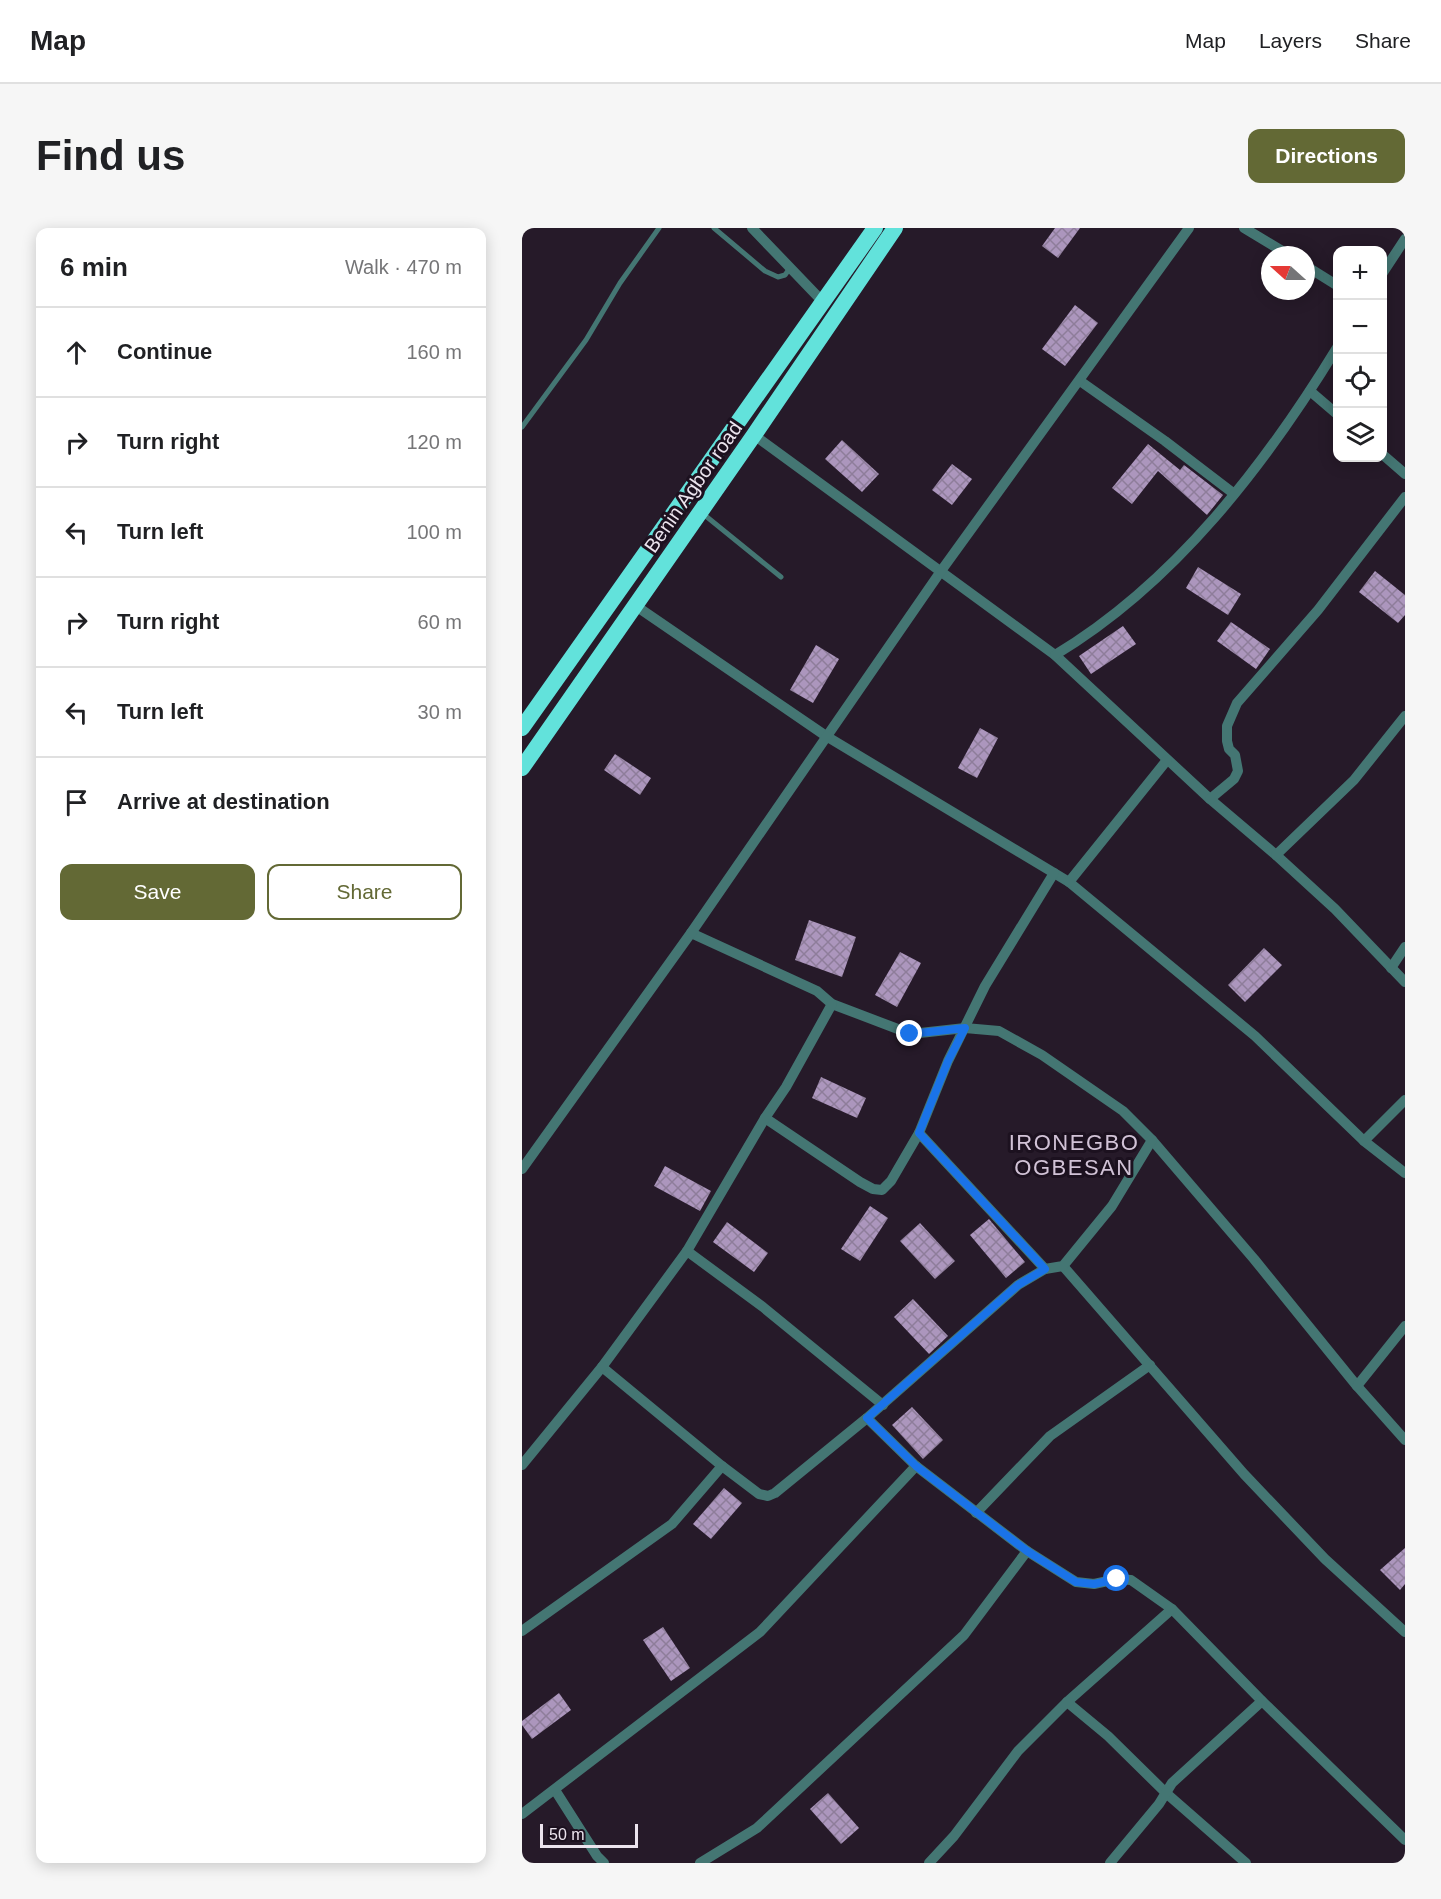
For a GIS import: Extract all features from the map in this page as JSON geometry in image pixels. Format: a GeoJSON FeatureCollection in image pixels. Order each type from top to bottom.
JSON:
{"type":"FeatureCollection","features":[{"type":"Feature","properties":{"kind":"highway","name":"Benin Agbor road"},"geometry":{"type":"LineString","coordinates":[[522,728],[875,228]]}},
{"type":"Feature","properties":{"kind":"highway","name":"Benin Agbor road"},"geometry":{"type":"LineString","coordinates":[[522,768],[895,228]]}},
{"type":"Feature","properties":{"kind":"street"},"geometry":{"type":"LineString","coordinates":[[752,228],[823,302]]}},
{"type":"Feature","properties":{"kind":"street"},"geometry":{"type":"LineString","coordinates":[[522,1169],[691,933],[941,571],[1189,228]]}},
{"type":"Feature","properties":{"kind":"street"},"geometry":{"type":"LineString","coordinates":[[1244,228],[1274,246]]}},
{"type":"Feature","properties":{"kind":"street"},"geometry":{"type":"LineString","coordinates":[[1387,268],[1405,239]]}},
{"type":"Feature","properties":{"kind":"street"},"geometry":{"type":"LineString","coordinates":[[1315,272],[1333,283]]}},
{"type":"Feature","properties":{"kind":"street"},"geometry":{"type":"LineString","coordinates":[[1055,655],[1086,636],[1135,598],[1187,548],[1250,475],[1310,391],[1333,354]]}},
{"type":"Feature","properties":{"kind":"street"},"geometry":{"type":"LineString","coordinates":[[1080,381],[1165,441],[1233,494]]}},
{"type":"Feature","properties":{"kind":"street"},"geometry":{"type":"LineString","coordinates":[[1310,391],[1333,411]]}},
{"type":"Feature","properties":{"kind":"street"},"geometry":{"type":"LineString","coordinates":[[754,435],[1055,655],[1167,760],[1335,909],[1405,982]]}},
{"type":"Feature","properties":{"kind":"street"},"geometry":{"type":"LineString","coordinates":[[1387,458],[1405,474]]}},
{"type":"Feature","properties":{"kind":"street"},"geometry":{"type":"LineString","coordinates":[[1210,799],[1234,780],[1238,771],[1237,762],[1227,741],[1227,726],[1237,703],[1318,610],[1405,497]]}},
{"type":"Feature","properties":{"kind":"street"},"geometry":{"type":"LineString","coordinates":[[636,606],[826,736],[1069,882],[1255,1036],[1364,1141],[1405,1173]]}},
{"type":"Feature","properties":{"kind":"street"},"geometry":{"type":"LineString","coordinates":[[1276,855],[1354,780],[1405,716]]}},
{"type":"Feature","properties":{"kind":"street"},"geometry":{"type":"LineString","coordinates":[[1069,882],[1167,760]]}},
{"type":"Feature","properties":{"kind":"street"},"geometry":{"type":"LineString","coordinates":[[765,1118],[860,1182],[873,1189],[882,1190],[891,1181],[919,1133],[948,1061],[985,986],[1054,873]]}},
{"type":"Feature","properties":{"kind":"street"},"geometry":{"type":"LineString","coordinates":[[691,933],[817,991],[832,1004],[910,1034],[965,1028],[999,1031],[1042,1055],[1123,1111],[1152,1140],[1254,1259],[1357,1386],[1405,1440]]}},
{"type":"Feature","properties":{"kind":"street"},"geometry":{"type":"LineString","coordinates":[[1391,968],[1405,947]]}},
{"type":"Feature","properties":{"kind":"street"},"geometry":{"type":"LineString","coordinates":[[522,1466],[602,1367],[687,1251],[765,1118],[786,1087],[832,1004]]}},
{"type":"Feature","properties":{"kind":"street"},"geometry":{"type":"LineString","coordinates":[[1364,1141],[1405,1100]]}},
{"type":"Feature","properties":{"kind":"street"},"geometry":{"type":"LineString","coordinates":[[919,1133],[1045,1269]]}},
{"type":"Feature","properties":{"kind":"street"},"geometry":{"type":"LineString","coordinates":[[602,1367],[722,1466],[759,1494],[768,1496],[775,1493],[867,1418],[1018,1285],[1045,1269],[1063,1266],[1112,1206],[1152,1140]]}},
{"type":"Feature","properties":{"kind":"street"},"geometry":{"type":"LineString","coordinates":[[687,1251],[763,1307],[882,1405]]}},
{"type":"Feature","properties":{"kind":"street"},"geometry":{"type":"LineString","coordinates":[[1063,1266],[1244,1474],[1317,1551],[1405,1632]]}},
{"type":"Feature","properties":{"kind":"street"},"geometry":{"type":"LineString","coordinates":[[1357,1386],[1405,1326]]}},
{"type":"Feature","properties":{"kind":"street"},"geometry":{"type":"LineString","coordinates":[[976,1513],[1050,1436],[1150,1365]]}},
{"type":"Feature","properties":{"kind":"street"},"geometry":{"type":"LineString","coordinates":[[867,1418],[916,1466],[1027,1551],[1076,1582],[1094,1584],[1117,1579],[1131,1580],[1172,1608],[1262,1701],[1405,1840]]}},
{"type":"Feature","properties":{"kind":"street"},"geometry":{"type":"LineString","coordinates":[[522,1632],[672,1524],[722,1466]]}},
{"type":"Feature","properties":{"kind":"street"},"geometry":{"type":"LineString","coordinates":[[522,1814],[760,1632],[916,1466]]}},
{"type":"Feature","properties":{"kind":"street"},"geometry":{"type":"LineString","coordinates":[[700,1863],[757,1828],[964,1635],[1027,1551]]}},
{"type":"Feature","properties":{"kind":"street"},"geometry":{"type":"LineString","coordinates":[[929,1863],[954,1836],[1018,1751],[1067,1702],[1172,1608]]}},
{"type":"Feature","properties":{"kind":"street"},"geometry":{"type":"LineString","coordinates":[[1110,1863],[1172,1784],[1262,1701]]}},
{"type":"Feature","properties":{"kind":"street"},"geometry":{"type":"LineString","coordinates":[[1067,1702],[1108,1736],[1166,1793],[1246,1863]]}},
{"type":"Feature","properties":{"kind":"street"},"geometry":{"type":"LineString","coordinates":[[555,1790],[597,1856],[604,1863]]}},
{"type":"Feature","properties":{"kind":"lane"},"geometry":{"type":"LineString","coordinates":[[522,427],[586,340],[620,283],[659,228]]}},
{"type":"Feature","properties":{"kind":"lane"},"geometry":{"type":"LineString","coordinates":[[714,228],[765,271],[778,277],[785,275],[790,268]]}},
{"type":"Feature","properties":{"kind":"lane"},"geometry":{"type":"LineString","coordinates":[[701,512],[781,577]]}},
{"type":"Feature","properties":{"kind":"building"},"geometry":{"type":"Polygon","coordinates":[[[1055,228],[1080,228],[1058,258],[1042,246],[1055,228]]]}},
{"type":"Feature","properties":{"kind":"building"},"geometry":{"type":"Polygon","coordinates":[[[1075,305],[1098,323],[1065,366],[1042,349],[1075,305]]]}},
{"type":"Feature","properties":{"kind":"building"},"geometry":{"type":"Polygon","coordinates":[[[842,440],[879,474],[862,492],[825,459],[842,440]]]}},
{"type":"Feature","properties":{"kind":"building"},"geometry":{"type":"Polygon","coordinates":[[[1148,444],[1180,470],[1184,465],[1223,495],[1207,515],[1158,471],[1132,504],[1112,488],[1148,444]]]}},
{"type":"Feature","properties":{"kind":"building"},"geometry":{"type":"Polygon","coordinates":[[[952,464],[972,479],[952,505],[932,490],[952,464]]]}},
{"type":"Feature","properties":{"kind":"building"},"geometry":{"type":"Polygon","coordinates":[[[1198,567],[1241,594],[1228,615],[1186,588],[1198,567]]]}},
{"type":"Feature","properties":{"kind":"building"},"geometry":{"type":"Polygon","coordinates":[[[1375,571],[1405,595],[1405,615],[1398,623],[1359,592],[1375,571]]]}},
{"type":"Feature","properties":{"kind":"building"},"geometry":{"type":"Polygon","coordinates":[[[1231,622],[1270,649],[1256,669],[1217,641],[1231,622]]]}},
{"type":"Feature","properties":{"kind":"building"},"geometry":{"type":"Polygon","coordinates":[[[1123,626],[1136,644],[1091,674],[1079,656],[1123,626]]]}},
{"type":"Feature","properties":{"kind":"building"},"geometry":{"type":"Polygon","coordinates":[[[816,645],[839,659],[813,703],[790,690],[816,645]]]}},
{"type":"Feature","properties":{"kind":"building"},"geometry":{"type":"Polygon","coordinates":[[[980,728],[998,738],[977,778],[958,768],[980,728]]]}},
{"type":"Feature","properties":{"kind":"building"},"geometry":{"type":"Polygon","coordinates":[[[615,754],[651,778],[640,795],[604,770],[615,754]]]}},
{"type":"Feature","properties":{"kind":"building"},"geometry":{"type":"Polygon","coordinates":[[[809,920],[856,937],[842,977],[795,960],[809,920]]]}},
{"type":"Feature","properties":{"kind":"building"},"geometry":{"type":"Polygon","coordinates":[[[1264,948],[1282,965],[1245,1002],[1228,985],[1264,948]]]}},
{"type":"Feature","properties":{"kind":"building"},"geometry":{"type":"Polygon","coordinates":[[[900,952],[921,963],[897,1007],[875,995],[900,952]]]}},
{"type":"Feature","properties":{"kind":"building"},"geometry":{"type":"Polygon","coordinates":[[[821,1077],[866,1098],[857,1118],[812,1098],[821,1077]]]}},
{"type":"Feature","properties":{"kind":"building"},"geometry":{"type":"Polygon","coordinates":[[[665,1166],[711,1191],[700,1211],[654,1186],[665,1166]]]}},
{"type":"Feature","properties":{"kind":"building"},"geometry":{"type":"Polygon","coordinates":[[[870,1206],[888,1218],[860,1261],[841,1249],[870,1206]]]}},
{"type":"Feature","properties":{"kind":"building"},"geometry":{"type":"Polygon","coordinates":[[[989,1219],[1025,1262],[1006,1278],[970,1235],[989,1219]]]}},
{"type":"Feature","properties":{"kind":"building"},"geometry":{"type":"Polygon","coordinates":[[[727,1222],[768,1253],[754,1272],[713,1242],[727,1222]]]}},
{"type":"Feature","properties":{"kind":"building"},"geometry":{"type":"Polygon","coordinates":[[[920,1223],[955,1261],[935,1279],[900,1241],[920,1223]]]}},
{"type":"Feature","properties":{"kind":"building"},"geometry":{"type":"Polygon","coordinates":[[[913,1299],[948,1336],[929,1354],[894,1317],[913,1299]]]}},
{"type":"Feature","properties":{"kind":"building"},"geometry":{"type":"Polygon","coordinates":[[[912,1407],[943,1440],[923,1459],[892,1425],[912,1407]]]}},
{"type":"Feature","properties":{"kind":"building"},"geometry":{"type":"Polygon","coordinates":[[[724,1488],[742,1503],[711,1539],[693,1524],[724,1488]]]}},
{"type":"Feature","properties":{"kind":"building"},"geometry":{"type":"Polygon","coordinates":[[[1405,1548],[1405,1584],[1400,1590],[1380,1570],[1405,1548]]]}},
{"type":"Feature","properties":{"kind":"building"},"geometry":{"type":"Polygon","coordinates":[[[663,1627],[690,1668],[671,1681],[643,1640],[663,1627]]]}},
{"type":"Feature","properties":{"kind":"building"},"geometry":{"type":"Polygon","coordinates":[[[559,1693],[571,1710],[532,1739],[522,1725],[522,1721],[559,1693]]]}},
{"type":"Feature","properties":{"kind":"building"},"geometry":{"type":"Polygon","coordinates":[[[828,1793],[859,1828],[841,1844],[810,1809],[828,1793]]]}},
{"type":"Feature","properties":{"kind":"district","name":"IRONEGBO OGBESAN"},"geometry":{"type":"Point","coordinates":[1074,1154]}},
{"type":"Feature","properties":{"kind":"route"},"geometry":{"type":"LineString","coordinates":[[910,1034],[965,1028],[948,1061],[919,1133],[1045,1269],[1018,1285],[867,1418],[916,1466],[1027,1551],[1076,1582],[1094,1584],[1117,1579]]}}]}
